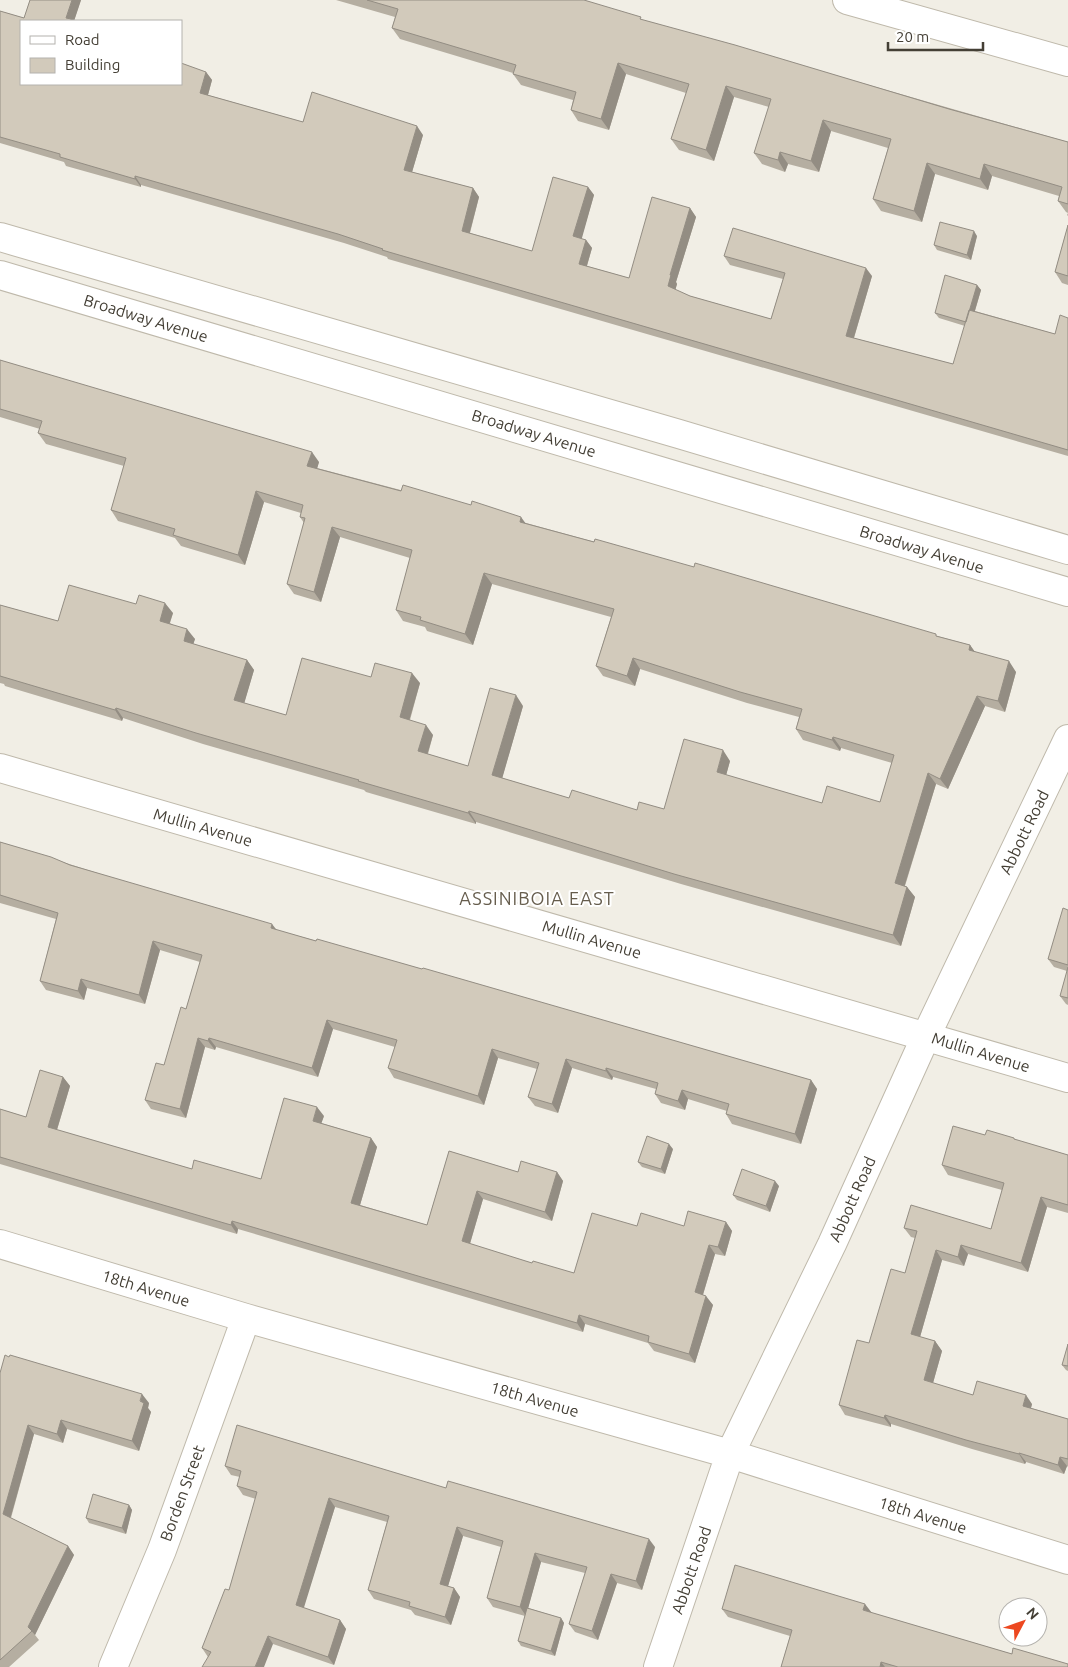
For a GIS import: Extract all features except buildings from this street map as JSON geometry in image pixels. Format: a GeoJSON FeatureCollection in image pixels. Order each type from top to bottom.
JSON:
{"type":"FeatureCollection","features":[{"type":"Feature","properties":{"kind":"street"},"geometry":{"type":"LineString","coordinates":[[847,0],[1068,62]]}},
{"type":"Feature","properties":{"kind":"street"},"geometry":{"type":"LineString","coordinates":[[0,237],[670,431],[1068,550]]}},
{"type":"Feature","properties":{"kind":"street","name":"Broadway Avenue"},"geometry":{"type":"LineString","coordinates":[[0,275],[1068,592]]}},
{"type":"Feature","properties":{"kind":"street","name":"Abbott Road"},"geometry":{"type":"LineString","coordinates":[[658,1667],[730,1454],[832,1244],[926,1036],[1068,739]]}},
{"type":"Feature","properties":{"kind":"street","name":"Mullin Avenue"},"geometry":{"type":"LineString","coordinates":[[0,768],[1068,1078]]}},
{"type":"Feature","properties":{"kind":"street","name":"18th Avenue"},"geometry":{"type":"LineString","coordinates":[[0,1244],[246,1318],[730,1454],[1068,1560]]}},
{"type":"Feature","properties":{"kind":"street","name":"Borden Street"},"geometry":{"type":"LineString","coordinates":[[113,1667],[162,1550],[246,1318]]}},
{"type":"Feature","properties":{"kind":"district","name":"ASSINIBOIA EAST"},"geometry":{"type":"Point","coordinates":[537,898]}}]}
